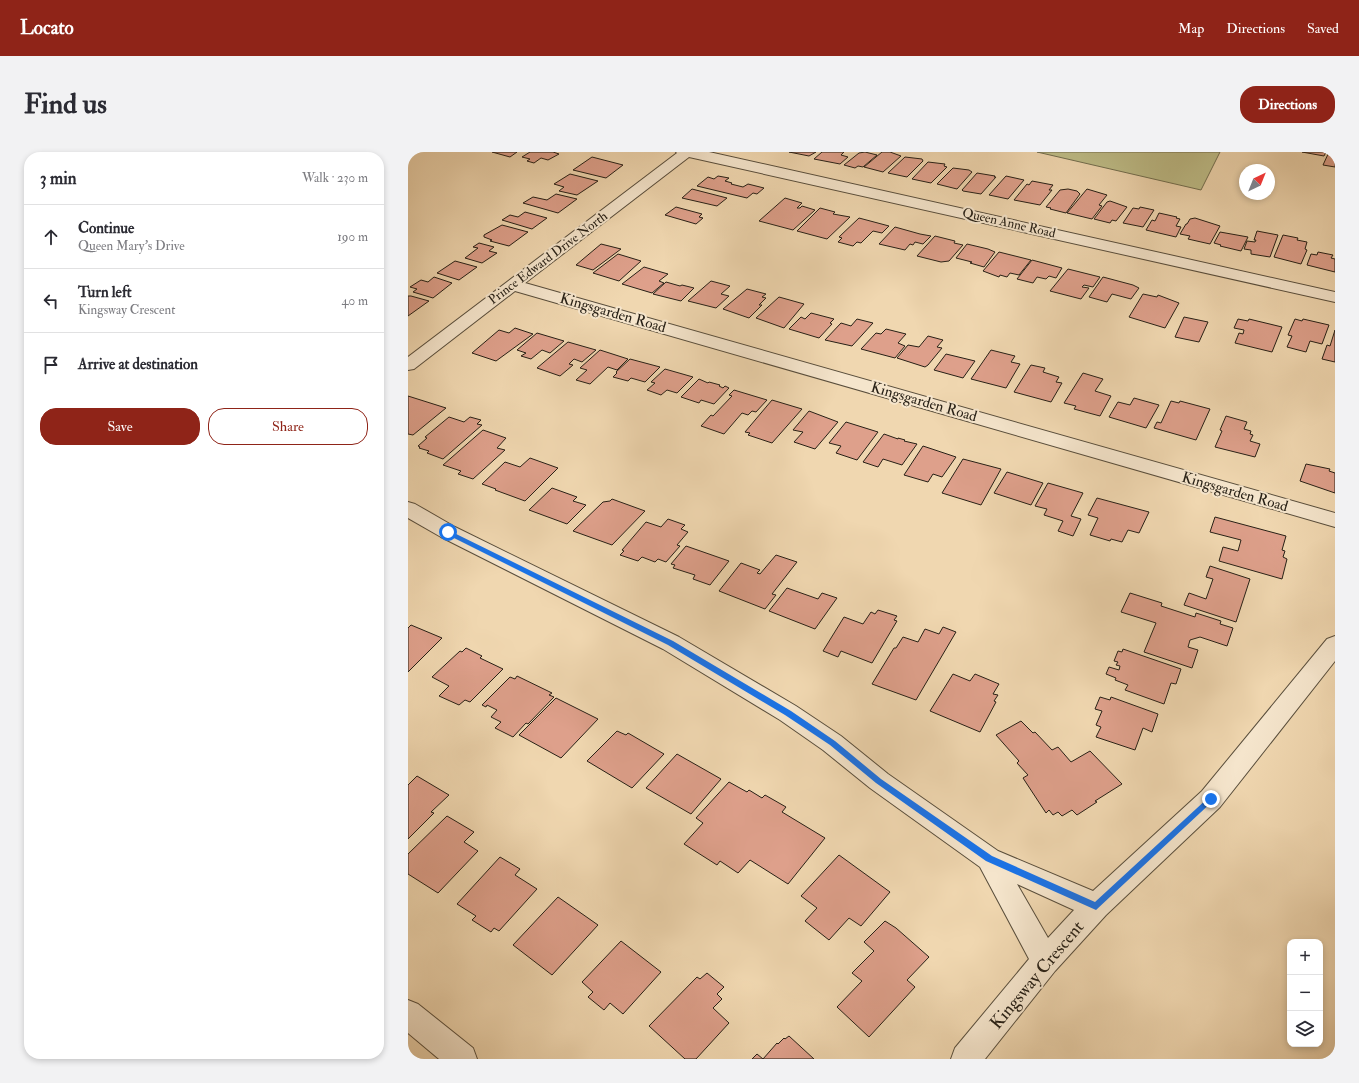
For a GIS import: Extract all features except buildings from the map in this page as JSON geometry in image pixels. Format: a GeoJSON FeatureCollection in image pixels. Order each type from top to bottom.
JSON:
{"type":"FeatureCollection","features":[{"type":"Feature","properties":{"kind":"street","name":"Queen Anne Road"},"geometry":{"type":"LineString","coordinates":[[683,152],[704,155],[1335,297]]}},
{"type":"Feature","properties":{"kind":"street","name":"Prince Edward Drive North"},"geometry":{"type":"LineString","coordinates":[[408,365],[687,152]]}},
{"type":"Feature","properties":{"kind":"street","name":"Kingsgarden Road"},"geometry":{"type":"LineString","coordinates":[[513,285],[1335,520]]}},
{"type":"Feature","properties":{"kind":"street"},"geometry":{"type":"LineString","coordinates":[[408,509],[448,532],[670,643],[788,713],[832,743],[879,781],[989,859],[1096,906]]}},
{"type":"Feature","properties":{"kind":"street","name":"Kingsway Crescent"},"geometry":{"type":"LineString","coordinates":[[966,1059],[1045,961],[1096,906],[1211,799],[1335,645]]}},
{"type":"Feature","properties":{"kind":"street"},"geometry":{"type":"LineString","coordinates":[[989,859],[1045,961]]}},
{"type":"Feature","properties":{"kind":"street"},"geometry":{"type":"LineString","coordinates":[[408,1014],[462,1059]]}},
{"type":"Feature","properties":{"kind":"shaded area"},"geometry":{"type":"Polygon","coordinates":[[[1037,152],[1220,152],[1201,190],[1037,152]]]}},
{"type":"Feature","properties":{"kind":"route"},"geometry":{"type":"LineString","coordinates":[[448,532],[670,643],[788,713],[832,743],[879,781],[989,859],[1096,906],[1211,799]]}}]}
